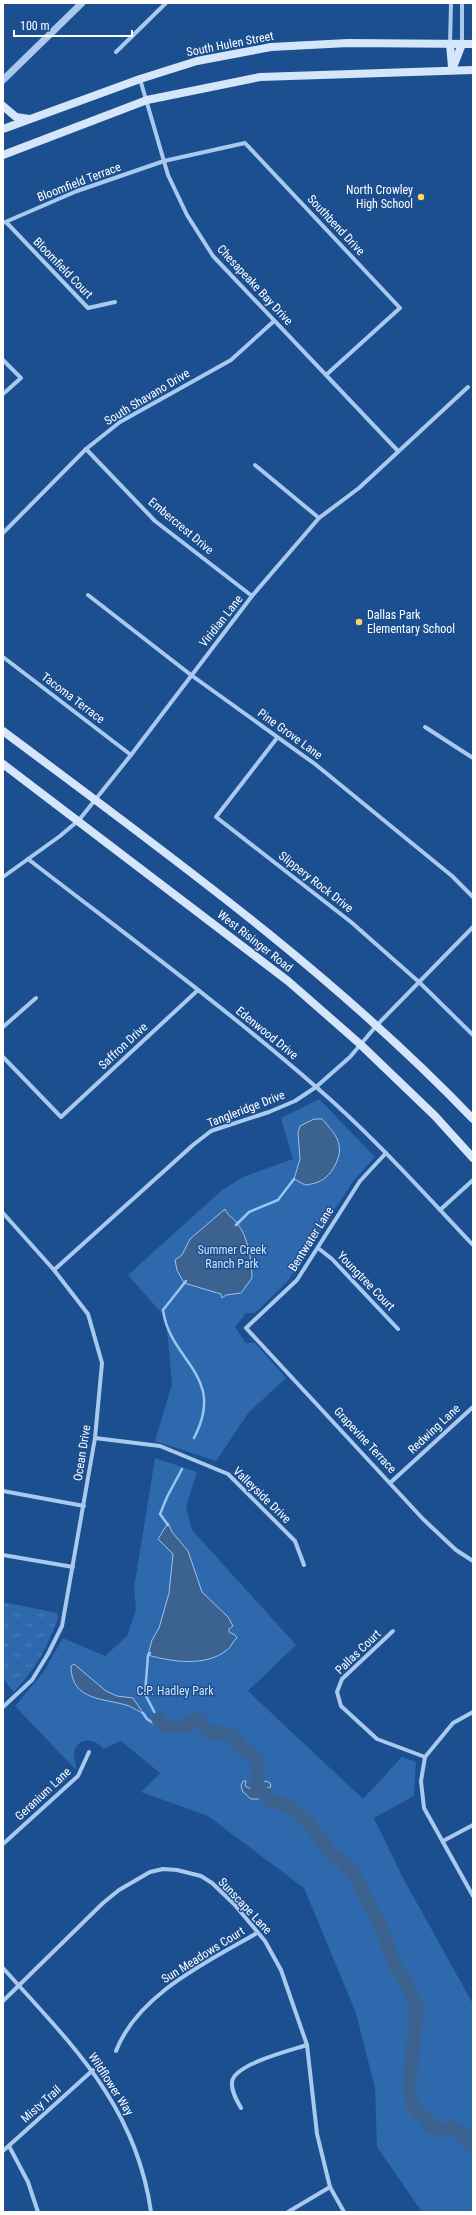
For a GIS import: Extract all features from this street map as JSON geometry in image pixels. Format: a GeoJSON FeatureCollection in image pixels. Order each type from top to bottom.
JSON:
{"type":"FeatureCollection","features":[{"type":"Feature","properties":{"kind":"main road","name":"South Hulen Street"},"geometry":{"type":"LineString","coordinates":[[3,128],[140,79],[197,61],[271,47],[348,43],[473,44]]}},
{"type":"Feature","properties":{"kind":"main road"},"geometry":{"type":"LineString","coordinates":[[450,44],[452,70]]}},
{"type":"Feature","properties":{"kind":"main road"},"geometry":{"type":"LineString","coordinates":[[452,70],[462,44]]}},
{"type":"Feature","properties":{"kind":"main road"},"geometry":{"type":"LineString","coordinates":[[3,155],[147,100],[260,76],[473,70]]}},
{"type":"Feature","properties":{"kind":"main road"},"geometry":{"type":"LineString","coordinates":[[3,106],[16,117],[30,119]]}},
{"type":"Feature","properties":{"kind":"main road","name":"West Risinger Road"},"geometry":{"type":"LineString","coordinates":[[3,731],[300,958],[377,1025],[473,1119]]}},
{"type":"Feature","properties":{"kind":"main road","name":"West Risinger Road"},"geometry":{"type":"LineString","coordinates":[[3,764],[288,981],[360,1044],[435,1116],[473,1158]]}},
{"type":"Feature","properties":{"kind":"street"},"geometry":{"type":"LineString","coordinates":[[3,80],[82,3]]}},
{"type":"Feature","properties":{"kind":"street"},"geometry":{"type":"LineString","coordinates":[[116,52],[166,3]]}},
{"type":"Feature","properties":{"kind":"street"},"geometry":{"type":"LineString","coordinates":[[450,44],[451,3]]}},
{"type":"Feature","properties":{"kind":"street"},"geometry":{"type":"LineString","coordinates":[[462,3],[462,44]]}},
{"type":"Feature","properties":{"kind":"street","name":"Chesapeake Bay Drive"},"geometry":{"type":"LineString","coordinates":[[140,79],[164,161],[187,215],[213,256],[398,451]]}},
{"type":"Feature","properties":{"kind":"street","name":"Southbend Drive"},"geometry":{"type":"LineString","coordinates":[[164,161],[245,143],[400,308],[326,375]]}},
{"type":"Feature","properties":{"kind":"street","name":"Bloomfield Terrace"},"geometry":{"type":"LineString","coordinates":[[4,223],[77,191],[164,161]]}},
{"type":"Feature","properties":{"kind":"street","name":"Bloomfield Court"},"geometry":{"type":"LineString","coordinates":[[4,223],[88,308],[115,302]]}},
{"type":"Feature","properties":{"kind":"street","name":"South Shavano Drive"},"geometry":{"type":"LineString","coordinates":[[3,533],[86,449],[120,422],[231,360],[274,320]]}},
{"type":"Feature","properties":{"kind":"street"},"geometry":{"type":"LineString","coordinates":[[3,360],[21,378],[3,394]]}},
{"type":"Feature","properties":{"kind":"street","name":"Viridian Lane"},"geometry":{"type":"LineString","coordinates":[[3,877],[78,820],[131,754],[252,596],[319,518],[359,488],[468,387]]}},
{"type":"Feature","properties":{"kind":"street","name":"Embercrest Drive"},"geometry":{"type":"LineString","coordinates":[[86,449],[155,521],[252,596]]}},
{"type":"Feature","properties":{"kind":"street"},"geometry":{"type":"LineString","coordinates":[[255,465],[319,518]]}},
{"type":"Feature","properties":{"kind":"street","name":"Pine Grove Lane"},"geometry":{"type":"LineString","coordinates":[[88,594],[191,675],[315,764],[452,876],[473,897]]}},
{"type":"Feature","properties":{"kind":"street","name":"Tacoma Terrace"},"geometry":{"type":"LineString","coordinates":[[3,657],[131,754]]}},
{"type":"Feature","properties":{"kind":"street"},"geometry":{"type":"LineString","coordinates":[[425,727],[473,758]]}},
{"type":"Feature","properties":{"kind":"street","name":"Slippery Rock Drive"},"geometry":{"type":"LineString","coordinates":[[277,738],[216,817],[351,922],[419,982],[473,1035]]}},
{"type":"Feature","properties":{"kind":"street","name":"Edenwood Drive"},"geometry":{"type":"LineString","coordinates":[[28,859],[198,990],[316,1087],[386,1153],[473,1245]]}},
{"type":"Feature","properties":{"kind":"street","name":"Tangleridge Drive"},"geometry":{"type":"LineString","coordinates":[[54,1270],[193,1144],[211,1131],[269,1112],[295,1101],[333,1074],[377,1025],[473,927]]}},
{"type":"Feature","properties":{"kind":"street","name":"Saffron Drive"},"geometry":{"type":"LineString","coordinates":[[3,1057],[61,1117],[198,990]]}},
{"type":"Feature","properties":{"kind":"street"},"geometry":{"type":"LineString","coordinates":[[3,1027],[36,998]]}},
{"type":"Feature","properties":{"kind":"street","name":"Bentwater Lane"},"geometry":{"type":"LineString","coordinates":[[246,1328],[297,1280],[360,1181],[386,1153]]}},
{"type":"Feature","properties":{"kind":"street"},"geometry":{"type":"LineString","coordinates":[[440,1210],[473,1180]]}},
{"type":"Feature","properties":{"kind":"street","name":"Ocean Drive"},"geometry":{"type":"LineString","coordinates":[[3,1213],[54,1270],[88,1314],[102,1363],[95,1438],[62,1626],[48,1654],[32,1680],[3,1707]]}},
{"type":"Feature","properties":{"kind":"street","name":"Youngtree Court"},"geometry":{"type":"LineString","coordinates":[[318,1248],[332,1259],[398,1329]]}},
{"type":"Feature","properties":{"kind":"street","name":"Grapevine Terrace"},"geometry":{"type":"LineString","coordinates":[[246,1328],[423,1519],[456,1550],[473,1561]]}},
{"type":"Feature","properties":{"kind":"street","name":"Redwing Lane"},"geometry":{"type":"LineString","coordinates":[[390,1483],[473,1407]]}},
{"type":"Feature","properties":{"kind":"street","name":"Valleyside Drive"},"geometry":{"type":"LineString","coordinates":[[95,1438],[160,1446],[228,1474],[295,1541],[304,1564]]}},
{"type":"Feature","properties":{"kind":"street"},"geometry":{"type":"LineString","coordinates":[[3,1492],[84,1506]]}},
{"type":"Feature","properties":{"kind":"street"},"geometry":{"type":"LineString","coordinates":[[3,1555],[73,1567]]}},
{"type":"Feature","properties":{"kind":"street","name":"Pallas Court"},"geometry":{"type":"LineString","coordinates":[[393,1632],[342,1679],[337,1692],[341,1706],[377,1739],[425,1757]]}},
{"type":"Feature","properties":{"kind":"street"},"geometry":{"type":"LineString","coordinates":[[473,1712],[453,1723],[425,1757],[421,1781],[424,1808],[473,1896]]}},
{"type":"Feature","properties":{"kind":"street","name":"Geranium Lane"},"geometry":{"type":"LineString","coordinates":[[3,1844],[78,1776],[89,1752]]}},
{"type":"Feature","properties":{"kind":"street"},"geometry":{"type":"LineString","coordinates":[[442,1840],[473,1825]]}},
{"type":"Feature","properties":{"kind":"street","name":"Sunscape Lane"},"geometry":{"type":"LineString","coordinates":[[3,2001],[108,1899],[150,1872],[163,1869],[201,1876],[212,1883],[234,1904],[265,1941],[281,1970],[307,2045],[317,2134],[330,2187],[344,2212]]}},
{"type":"Feature","properties":{"kind":"street","name":"Sun Meadows Court"},"geometry":{"type":"LineString","coordinates":[[116,2051],[122,2035],[157,1996],[196,1968],[257,1932]]}},
{"type":"Feature","properties":{"kind":"street","name":"Wildflower Way"},"geometry":{"type":"LineString","coordinates":[[3,1968],[93,2070],[121,2115],[135,2146],[143,2173],[151,2212]]}},
{"type":"Feature","properties":{"kind":"street"},"geometry":{"type":"LineString","coordinates":[[241,2108],[233,2091],[232,2082],[238,2072],[263,2059],[307,2045]]}},
{"type":"Feature","properties":{"kind":"street","name":"Misty Trail"},"geometry":{"type":"LineString","coordinates":[[3,2152],[93,2070]]}},
{"type":"Feature","properties":{"kind":"street"},"geometry":{"type":"LineString","coordinates":[[9,2146],[28,2182],[38,2212]]}},
{"type":"Feature","properties":{"kind":"street"},"geometry":{"type":"LineString","coordinates":[[288,2212],[330,2187]]}},
{"type":"Feature","properties":{"kind":"green space","name":"Summer Creek Ranch Park"},"geometry":{"type":"Polygon","coordinates":[[[319,1099],[375,1157],[354,1180],[288,1281],[255,1313],[246,1313],[235,1327],[246,1343],[255,1343],[286,1378],[249,1412],[216,1461],[155,1441],[172,1384],[166,1318],[128,1275],[221,1191],[243,1177],[293,1159],[281,1118],[319,1099]]]}},
{"type":"Feature","properties":{"kind":"green space","name":"C.P. Hadley Park"},"geometry":{"type":"Polygon","coordinates":[[[155,1458],[197,1472],[186,1507],[192,1530],[296,1645],[248,1691],[363,1799],[402,1757],[416,1762],[414,1796],[374,1818],[403,1878],[473,2004],[473,2212],[422,2212],[377,2147],[375,2088],[356,2013],[304,1888],[208,1816],[141,1792],[160,1773],[121,1741],[103,1749],[100,1745],[91,1741],[78,1744],[74,1754],[76,1770],[15,1706],[43,1673],[63,1638],[105,1656],[127,1636],[136,1610],[134,1588],[155,1458]]]}},
{"type":"Feature","properties":{"kind":"green space"},"geometry":{"type":"Polygon","coordinates":[[[3,1602],[57,1613],[58,1618],[50,1639],[35,1666],[14,1692],[3,1679],[3,1602]]]}},
{"type":"Feature","properties":{"kind":"shaded area"},"geometry":{"type":"Polygon","coordinates":[[[314,1119],[322,1119],[337,1138],[340,1149],[334,1168],[328,1175],[323,1180],[305,1185],[294,1179],[300,1159],[298,1133],[300,1126],[314,1119]]]}},
{"type":"Feature","properties":{"kind":"shaded area"},"geometry":{"type":"Polygon","coordinates":[[[225,1209],[241,1228],[247,1242],[252,1278],[241,1293],[226,1295],[222,1298],[221,1294],[184,1283],[177,1270],[175,1260],[182,1255],[190,1239],[225,1209]]]}},
{"type":"Feature","properties":{"kind":"shaded area"},"geometry":{"type":"Polygon","coordinates":[[[168,1523],[172,1532],[188,1551],[202,1592],[228,1617],[233,1626],[229,1629],[229,1632],[237,1638],[227,1650],[209,1659],[189,1662],[168,1660],[148,1655],[152,1640],[159,1628],[169,1593],[173,1554],[158,1539],[168,1523]]]}},
{"type":"Feature","properties":{"kind":"shaded area"},"geometry":{"type":"Polygon","coordinates":[[[74,1664],[106,1691],[117,1696],[133,1698],[143,1713],[129,1706],[91,1696],[83,1692],[77,1686],[73,1678],[71,1666],[74,1664]]]}},
{"type":"Feature","properties":{"kind":"shaded area"},"geometry":{"type":"Polygon","coordinates":[[[255,1776],[258,1784],[266,1781],[270,1783],[271,1787],[263,1788],[265,1796],[262,1799],[251,1799],[243,1792],[241,1786],[243,1781],[246,1781],[245,1786],[253,1790],[255,1787],[255,1776]]]}},
{"type":"Feature","properties":{"kind":"waterway"},"geometry":{"type":"LineString","coordinates":[[236,1225],[249,1212],[278,1200],[294,1179]]}},
{"type":"Feature","properties":{"kind":"waterway"},"geometry":{"type":"LineString","coordinates":[[186,1281],[163,1310],[168,1328],[175,1343],[194,1370],[201,1384],[204,1399],[202,1417],[194,1438]]}},
{"type":"Feature","properties":{"kind":"waterway"},"geometry":{"type":"LineString","coordinates":[[168,1525],[160,1514],[182,1469]]}},
{"type":"Feature","properties":{"kind":"waterway"},"geometry":{"type":"LineString","coordinates":[[150,1653],[148,1655],[145,1694],[158,1719]]}},
{"type":"Feature","properties":{"kind":"waterway"},"geometry":{"type":"LineString","coordinates":[[143,1713],[147,1719],[155,1724],[161,1723]]}},
{"type":"Feature","properties":{"kind":"waterway"},"geometry":{"type":"LineString","coordinates":[[158,1719],[165,1727],[186,1727],[194,1720],[199,1720],[209,1733],[227,1733],[258,1762],[257,1787],[270,1800],[288,1806],[297,1813],[309,1824],[331,1854],[341,1860],[352,1871],[381,1927],[396,1968],[405,1979],[417,2009],[409,2086],[413,2106],[434,2128],[445,2131],[451,2127],[470,2140],[473,2146]]}},
{"type":"Feature","properties":{"kind":"place","name":"North Crowley High School"},"geometry":{"type":"Point","coordinates":[421,197]}},
{"type":"Feature","properties":{"kind":"place","name":"Dallas Park Elementary School"},"geometry":{"type":"Point","coordinates":[359,622]}}]}
